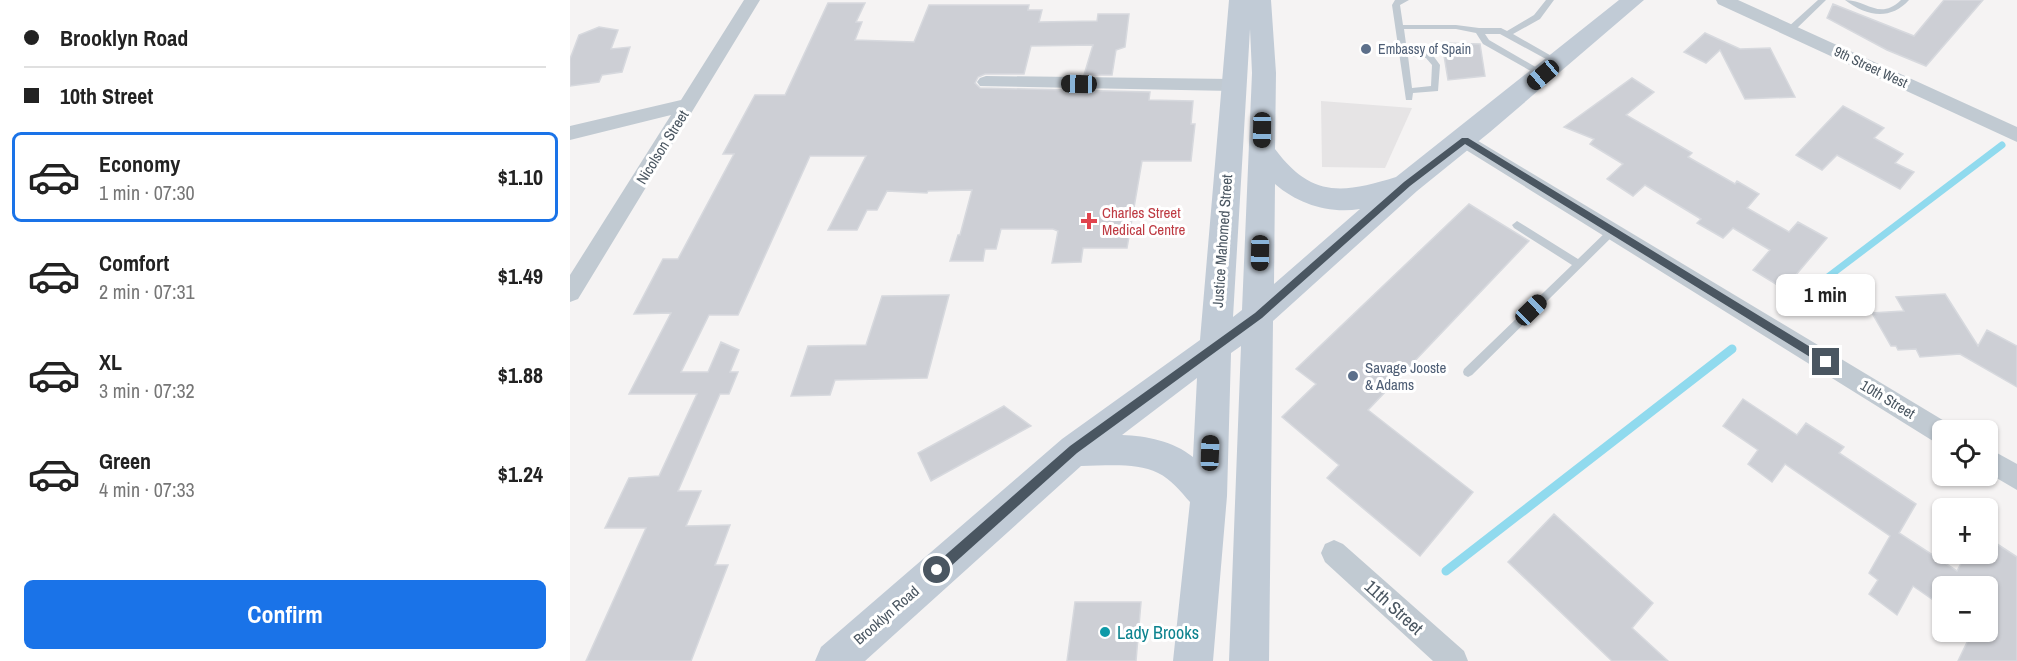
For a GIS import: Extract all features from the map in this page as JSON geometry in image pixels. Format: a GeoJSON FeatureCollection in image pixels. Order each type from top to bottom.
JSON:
{"type":"FeatureCollection","features":[{"type":"Feature","properties":{"kind":"main road","name":"Justice Mahomed Street"},"geometry":{"type":"LineString","coordinates":[[1193,661],[1209,496],[1215,348],[1232,85],[1240,0]]}},
{"type":"Feature","properties":{"kind":"main road"},"geometry":{"type":"LineString","coordinates":[[1249,661],[1264,73],[1260,0]]}},
{"type":"Feature","properties":{"kind":"main road","name":"Brooklyn Road"},"geometry":{"type":"LineString","coordinates":[[835,661],[1074,450],[1259,315],[1407,184],[1465,140],[1633,0]]}},
{"type":"Feature","properties":{"kind":"main road"},"geometry":{"type":"LineString","coordinates":[[1262,149],[1272,166],[1284,177],[1311,194],[1331,199],[1357,199],[1407,184]]}},
{"type":"Feature","properties":{"kind":"main road"},"geometry":{"type":"LineString","coordinates":[[1074,450],[1146,453],[1167,459],[1180,468],[1209,496]]}},
{"type":"Feature","properties":{"kind":"street","name":"Nicolson Street"},"geometry":{"type":"LineString","coordinates":[[570,293],[752,0]]}},
{"type":"Feature","properties":{"kind":"street","name":"9th Street West"},"geometry":{"type":"LineString","coordinates":[[1724,0],[2017,135]]}},
{"type":"Feature","properties":{"kind":"street"},"geometry":{"type":"LineString","coordinates":[[987,82],[1232,85]]}},
{"type":"Feature","properties":{"kind":"street"},"geometry":{"type":"LineString","coordinates":[[570,133],[689,104]]}},
{"type":"Feature","properties":{"kind":"street","name":"10th Street"},"geometry":{"type":"LineString","coordinates":[[1465,140],[1932,427]]}},
{"type":"Feature","properties":{"kind":"street"},"geometry":{"type":"LineString","coordinates":[[1998,466],[2017,478]]}},
{"type":"Feature","properties":{"kind":"street","name":"11th Street"},"geometry":{"type":"LineString","coordinates":[[1334,553],[1454,661]]}},
{"type":"Feature","properties":{"kind":"lane"},"geometry":{"type":"LineString","coordinates":[[1404,54],[1429,56],[1436,65],[1435,89],[1408,95],[1396,5],[1406,0]]}},
{"type":"Feature","properties":{"kind":"lane"},"geometry":{"type":"LineString","coordinates":[[1506,34],[1530,23],[1542,14],[1550,0]]}},
{"type":"Feature","properties":{"kind":"lane"},"geometry":{"type":"LineString","coordinates":[[1790,30],[1821,0]]}},
{"type":"Feature","properties":{"kind":"lane"},"geometry":{"type":"LineString","coordinates":[[1849,0],[1882,13],[1896,10],[1905,0]]}},
{"type":"Feature","properties":{"kind":"lane"},"geometry":{"type":"LineString","coordinates":[[1400,27],[1456,27],[1501,32],[1550,69]]}},
{"type":"Feature","properties":{"kind":"lane"},"geometry":{"type":"LineString","coordinates":[[1479,31],[1486,42],[1550,69]]}},
{"type":"Feature","properties":{"kind":"lane"},"geometry":{"type":"LineString","coordinates":[[1517,225],[1579,264]]}},
{"type":"Feature","properties":{"kind":"lane"},"geometry":{"type":"LineString","coordinates":[[1468,372],[1613,231]]}},
{"type":"Feature","properties":{"kind":"shaded area"},"geometry":{"type":"Polygon","coordinates":[[[1321,101],[1412,108],[1385,168],[1322,167],[1321,101]]]}},
{"type":"Feature","properties":{"kind":"building"},"geometry":{"type":"Polygon","coordinates":[[[1944,0],[1983,0],[1926,66],[1887,50],[1827,18],[1833,4],[1914,36],[1944,0]]]}},
{"type":"Feature","properties":{"kind":"building"},"geometry":{"type":"Polygon","coordinates":[[[828,3],[865,3],[856,22],[862,22],[855,40],[914,42],[929,5],[1029,5],[1028,10],[1042,10],[1039,22],[1097,21],[1098,14],[1129,14],[1125,47],[1116,50],[1112,75],[1084,75],[1093,45],[1031,46],[1024,74],[985,74],[978,77],[975,83],[980,88],[1150,92],[1149,100],[1193,101],[1191,124],[1195,124],[1191,161],[1142,161],[1127,248],[1083,248],[1081,262],[1052,263],[1058,231],[1053,229],[1001,229],[996,249],[985,249],[983,261],[950,261],[958,235],[960,235],[972,190],[928,191],[927,193],[887,191],[877,210],[867,210],[857,230],[828,230],[866,156],[810,156],[738,315],[709,315],[681,372],[708,372],[721,342],[739,350],[730,372],[738,372],[729,394],[720,394],[678,491],[701,491],[686,526],[730,525],[715,565],[728,565],[691,661],[586,661],[646,528],[605,528],[629,478],[659,476],[697,394],[629,394],[671,313],[634,314],[663,259],[678,259],[734,154],[723,154],[755,95],[785,95],[828,3]]]}},
{"type":"Feature","properties":{"kind":"building"},"geometry":{"type":"Polygon","coordinates":[[[599,27],[618,30],[611,49],[630,47],[622,72],[602,75],[599,82],[570,86],[570,59],[579,35],[599,27]]]}},
{"type":"Feature","properties":{"kind":"building"},"geometry":{"type":"Polygon","coordinates":[[[1705,33],[1740,49],[1770,48],[1795,97],[1745,99],[1720,50],[1706,63],[1684,52],[1705,33]]]}},
{"type":"Feature","properties":{"kind":"building"},"geometry":{"type":"Polygon","coordinates":[[[1442,43],[1480,44],[1485,76],[1448,80],[1442,43]]]}},
{"type":"Feature","properties":{"kind":"building"},"geometry":{"type":"Polygon","coordinates":[[[1632,78],[1654,92],[1626,115],[1692,153],[1688,157],[1735,184],[1737,181],[1759,194],[1747,208],[1789,232],[1798,222],[1827,238],[1784,289],[1753,270],[1770,250],[1733,228],[1723,238],[1697,223],[1701,219],[1645,185],[1633,196],[1607,179],[1623,164],[1590,144],[1594,139],[1564,127],[1632,78]]]}},
{"type":"Feature","properties":{"kind":"building"},"geometry":{"type":"Polygon","coordinates":[[[1843,106],[1884,128],[1874,138],[1903,154],[1895,163],[1914,172],[1900,189],[1837,155],[1822,170],[1796,155],[1843,106]]]}},
{"type":"Feature","properties":{"kind":"building","name":"Savage Jooste & Adams"},"geometry":{"type":"Polygon","coordinates":[[[1469,204],[1529,241],[1368,410],[1473,492],[1420,556],[1327,478],[1339,465],[1282,417],[1316,384],[1296,369],[1469,204]]]}},
{"type":"Feature","properties":{"kind":"building"},"geometry":{"type":"Polygon","coordinates":[[[1945,294],[1978,346],[1987,330],[2017,346],[2017,387],[1960,354],[1920,357],[1916,349],[1898,350],[1896,346],[1891,346],[1872,313],[1904,311],[1896,297],[1945,294]]]}},
{"type":"Feature","properties":{"kind":"building"},"geometry":{"type":"Polygon","coordinates":[[[949,295],[927,378],[835,380],[830,395],[791,396],[808,346],[866,345],[882,296],[949,295]]]}},
{"type":"Feature","properties":{"kind":"building"},"geometry":{"type":"Polygon","coordinates":[[[1743,399],[1797,435],[1806,423],[1844,447],[1839,453],[1916,504],[1899,533],[1932,555],[1932,564],[1946,564],[1957,571],[1961,564],[1998,564],[1998,545],[2017,557],[2017,661],[1958,661],[1967,642],[1998,642],[1998,576],[1932,576],[1932,599],[1913,586],[1897,615],[1869,594],[1878,580],[1869,573],[1890,536],[1785,464],[1772,482],[1748,464],[1758,450],[1723,426],[1743,399]]]}},
{"type":"Feature","properties":{"kind":"building"},"geometry":{"type":"Polygon","coordinates":[[[1004,406],[1031,426],[931,481],[918,453],[1004,406]]]}},
{"type":"Feature","properties":{"kind":"building"},"geometry":{"type":"Polygon","coordinates":[[[1554,514],[1653,603],[1632,628],[1668,661],[1612,661],[1508,562],[1554,514]]]}},
{"type":"Feature","properties":{"kind":"building","name":"Lady Brooks"},"geometry":{"type":"Polygon","coordinates":[[[1075,602],[1141,602],[1136,661],[1067,661],[1075,602]]]}},
{"type":"Feature","properties":{"kind":"waterway"},"geometry":{"type":"LineString","coordinates":[[1816,286],[2002,145]]}},
{"type":"Feature","properties":{"kind":"waterway"},"geometry":{"type":"LineString","coordinates":[[1798,299],[1818,284]]}},
{"type":"Feature","properties":{"kind":"waterway"},"geometry":{"type":"LineString","coordinates":[[1446,571],[1732,349]]}},
{"type":"Feature","properties":{"kind":"place","name":"Embassy of Spain"},"geometry":{"type":"Point","coordinates":[1366,49]}},
{"type":"Feature","properties":{"kind":"place","name":"Charles Street Medical Centre"},"geometry":{"type":"Point","coordinates":[1089,221]}},
{"type":"Feature","properties":{"kind":"place","name":"Savage Jooste & Adams"},"geometry":{"type":"Point","coordinates":[1353,376]}},
{"type":"Feature","properties":{"kind":"place","name":"Lady Brooks"},"geometry":{"type":"Point","coordinates":[1105,632]}},
{"type":"Feature","properties":{"kind":"route"},"geometry":{"type":"LineString","coordinates":[[937,570],[1074,450],[1259,315],[1407,184],[1465,140],[1826,362]]}}]}
